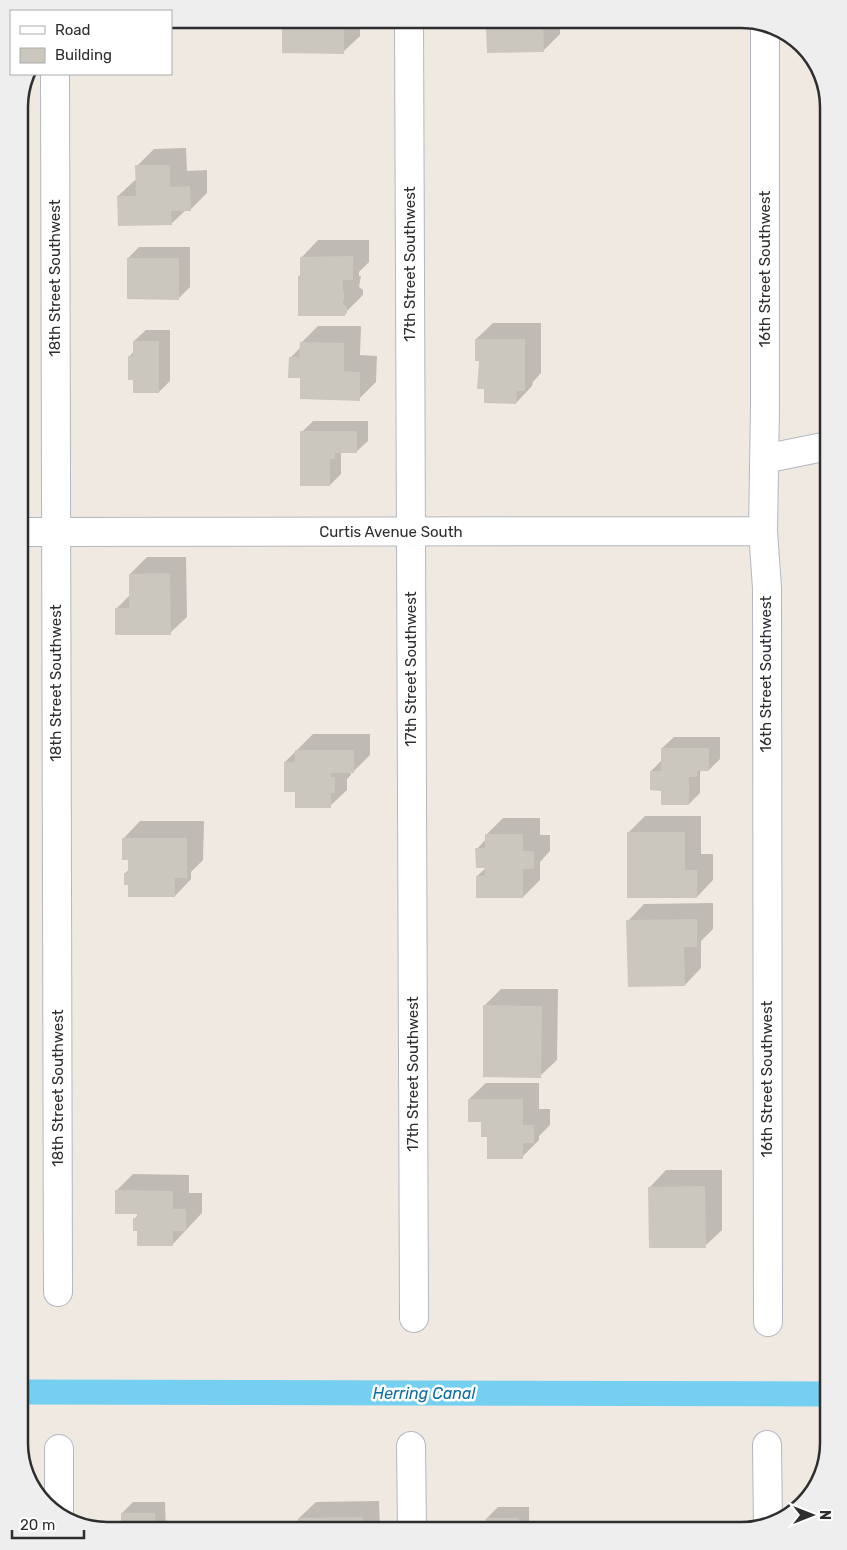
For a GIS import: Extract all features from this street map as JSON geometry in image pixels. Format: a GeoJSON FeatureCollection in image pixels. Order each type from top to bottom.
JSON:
{"type":"FeatureCollection","features":[{"type":"Feature","properties":{"kind":"street","name":"17th Street Southwest"},"geometry":{"type":"LineString","coordinates":[[409,28],[414,1318]]}},
{"type":"Feature","properties":{"kind":"street","name":"16th Street Southwest"},"geometry":{"type":"LineString","coordinates":[[765,32],[765,408],[763,530],[766,588],[768,1322]]}},
{"type":"Feature","properties":{"kind":"street","name":"18th Street Southwest"},"geometry":{"type":"LineString","coordinates":[[55,75],[58,1292]]}},
{"type":"Feature","properties":{"kind":"street"},"geometry":{"type":"LineString","coordinates":[[764,459],[820,448]]}},
{"type":"Feature","properties":{"kind":"street","name":"Curtis Avenue South"},"geometry":{"type":"LineString","coordinates":[[28,532],[763,530]]}},
{"type":"Feature","properties":{"kind":"street"},"geometry":{"type":"LineString","coordinates":[[767,1445],[768,1517]]}},
{"type":"Feature","properties":{"kind":"street"},"geometry":{"type":"LineString","coordinates":[[412,1446],[412,1522]]}},
{"type":"Feature","properties":{"kind":"street"},"geometry":{"type":"LineString","coordinates":[[59,1449],[59,1507]]}},
{"type":"Feature","properties":{"kind":"building"},"geometry":{"type":"Polygon","coordinates":[[[282,28],[344,28],[344,54],[282,53],[282,28]]]}},
{"type":"Feature","properties":{"kind":"building"},"geometry":{"type":"Polygon","coordinates":[[[486,28],[543,28],[544,52],[487,53],[486,28]]]}},
{"type":"Feature","properties":{"kind":"building"},"geometry":{"type":"Polygon","coordinates":[[[135,165],[170,165],[170,187],[190,186],[191,211],[171,211],[172,225],[118,226],[117,196],[136,196],[135,165]]]}},
{"type":"Feature","properties":{"kind":"building"},"geometry":{"type":"Polygon","coordinates":[[[353,256],[353,280],[343,280],[343,304],[347,306],[347,313],[344,316],[298,316],[300,257],[353,256]]]}},
{"type":"Feature","properties":{"kind":"building"},"geometry":{"type":"Polygon","coordinates":[[[127,258],[179,258],[179,300],[127,299],[127,258]]]}},
{"type":"Feature","properties":{"kind":"building"},"geometry":{"type":"Polygon","coordinates":[[[475,339],[525,339],[525,391],[517,391],[516,404],[484,403],[484,389],[477,389],[479,361],[475,361],[475,339]]]}},
{"type":"Feature","properties":{"kind":"building"},"geometry":{"type":"Polygon","coordinates":[[[133,341],[159,341],[159,393],[133,393],[133,380],[128,380],[128,356],[133,356],[133,341]]]}},
{"type":"Feature","properties":{"kind":"building"},"geometry":{"type":"Polygon","coordinates":[[[300,342],[344,343],[344,371],[360,372],[360,401],[300,399],[300,378],[288,378],[289,357],[299,357],[300,342]]]}},
{"type":"Feature","properties":{"kind":"building"},"geometry":{"type":"Polygon","coordinates":[[[300,431],[357,431],[357,453],[335,453],[335,459],[330,459],[330,486],[300,486],[300,431]]]}},
{"type":"Feature","properties":{"kind":"building"},"geometry":{"type":"Polygon","coordinates":[[[170,573],[171,635],[115,635],[115,608],[129,608],[129,574],[170,573]]]}},
{"type":"Feature","properties":{"kind":"building"},"geometry":{"type":"Polygon","coordinates":[[[661,748],[709,748],[709,771],[697,771],[697,777],[689,777],[689,805],[661,805],[661,791],[650,790],[650,771],[661,771],[661,748]]]}},
{"type":"Feature","properties":{"kind":"building"},"geometry":{"type":"Polygon","coordinates":[[[295,750],[354,750],[354,773],[331,773],[331,777],[335,777],[335,793],[331,793],[331,808],[295,808],[295,792],[284,792],[284,762],[295,762],[295,750]]]}},
{"type":"Feature","properties":{"kind":"building"},"geometry":{"type":"Polygon","coordinates":[[[627,832],[685,832],[685,870],[697,870],[697,898],[627,898],[627,832]]]}},
{"type":"Feature","properties":{"kind":"building"},"geometry":{"type":"Polygon","coordinates":[[[485,834],[523,834],[523,851],[534,851],[534,869],[523,869],[523,898],[476,898],[476,876],[485,876],[485,868],[476,868],[475,848],[485,848],[485,834]]]}},
{"type":"Feature","properties":{"kind":"building"},"geometry":{"type":"Polygon","coordinates":[[[122,838],[187,838],[187,878],[175,878],[175,897],[128,897],[128,885],[124,885],[124,873],[128,873],[128,860],[122,860],[122,838]]]}},
{"type":"Feature","properties":{"kind":"building"},"geometry":{"type":"Polygon","coordinates":[[[697,919],[697,947],[684,947],[685,986],[628,987],[626,920],[697,919]]]}},
{"type":"Feature","properties":{"kind":"building"},"geometry":{"type":"Polygon","coordinates":[[[483,1005],[542,1006],[541,1078],[483,1077],[483,1005]]]}},
{"type":"Feature","properties":{"kind":"building"},"geometry":{"type":"Polygon","coordinates":[[[468,1099],[523,1099],[523,1125],[534,1125],[534,1143],[523,1143],[523,1159],[487,1159],[487,1137],[481,1137],[481,1122],[468,1122],[468,1099]]]}},
{"type":"Feature","properties":{"kind":"building"},"geometry":{"type":"Polygon","coordinates":[[[705,1186],[706,1248],[649,1248],[648,1187],[705,1186]]]}},
{"type":"Feature","properties":{"kind":"building"},"geometry":{"type":"Polygon","coordinates":[[[115,1190],[173,1191],[173,1209],[186,1209],[186,1231],[173,1231],[173,1246],[137,1246],[137,1231],[133,1231],[133,1218],[137,1218],[137,1214],[115,1214],[115,1190]]]}},
{"type":"Feature","properties":{"kind":"building"},"geometry":{"type":"Polygon","coordinates":[[[121,1513],[155,1513],[155,1522],[121,1522],[121,1513]]]}},
{"type":"Feature","properties":{"kind":"building"},"geometry":{"type":"Polygon","coordinates":[[[363,1517],[363,1522],[298,1522],[298,1518],[363,1517]]]}},
{"type":"Feature","properties":{"kind":"building"},"geometry":{"type":"Polygon","coordinates":[[[486,1518],[519,1518],[519,1522],[486,1522],[486,1518]]]}},
{"type":"Feature","properties":{"kind":"waterway","name":"Herring Canal"},"geometry":{"type":"LineString","coordinates":[[28,1392],[820,1394]]}}]}
